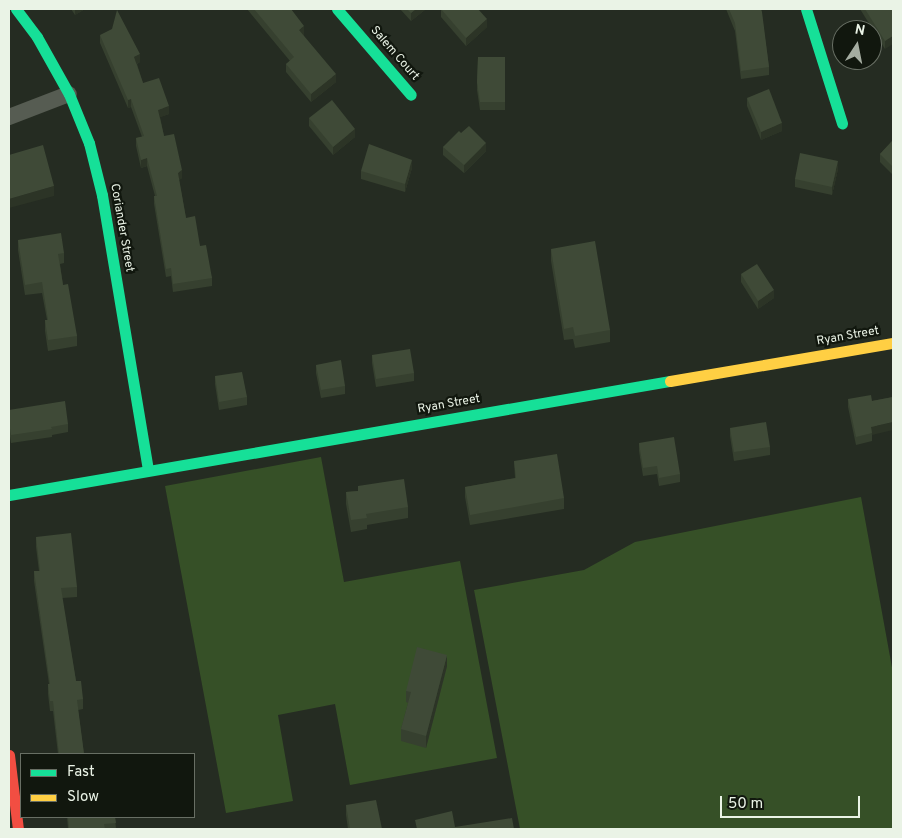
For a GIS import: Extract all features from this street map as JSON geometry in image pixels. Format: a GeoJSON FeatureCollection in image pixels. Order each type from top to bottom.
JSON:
{"type":"FeatureCollection","features":[{"type":"Feature","properties":{"kind":"street","name":"Coriander Street"},"geometry":{"type":"LineString","coordinates":[[16,9],[37,37],[69,94],[90,143],[102,195],[148,470]]}},
{"type":"Feature","properties":{"kind":"street","name":"Salem Court"},"geometry":{"type":"LineString","coordinates":[[337,9],[412,95]]}},
{"type":"Feature","properties":{"kind":"street"},"geometry":{"type":"LineString","coordinates":[[806,9],[842,123]]}},
{"type":"Feature","properties":{"kind":"street"},"geometry":{"type":"LineString","coordinates":[[9,117],[69,94]]}},
{"type":"Feature","properties":{"kind":"street","name":"Ryan Street"},"geometry":{"type":"LineString","coordinates":[[9,495],[893,343]]}},
{"type":"Feature","properties":{"kind":"street"},"geometry":{"type":"LineString","coordinates":[[9,754],[18,829]]}},
{"type":"Feature","properties":{"kind":"green space"},"geometry":{"type":"Polygon","coordinates":[[[321,457],[344,582],[460,561],[497,758],[350,785],[335,704],[278,715],[293,801],[226,813],[165,486],[321,457]]]}},
{"type":"Feature","properties":{"kind":"green space"},"geometry":{"type":"Polygon","coordinates":[[[861,497],[893,673],[893,829],[520,829],[474,590],[584,570],[635,542],[861,497]]]}},
{"type":"Feature","properties":{"kind":"building"},"geometry":{"type":"Polygon","coordinates":[[[254,9],[291,9],[304,26],[299,30],[336,74],[311,94],[286,64],[294,57],[254,9]]]}},
{"type":"Feature","properties":{"kind":"building"},"geometry":{"type":"Polygon","coordinates":[[[407,9],[416,9],[411,13],[407,9]]]}},
{"type":"Feature","properties":{"kind":"building"},"geometry":{"type":"Polygon","coordinates":[[[441,9],[478,9],[487,19],[466,38],[441,9]]]}},
{"type":"Feature","properties":{"kind":"building"},"geometry":{"type":"Polygon","coordinates":[[[729,9],[761,9],[769,67],[741,71],[735,23],[729,9]]]}},
{"type":"Feature","properties":{"kind":"building"},"geometry":{"type":"Polygon","coordinates":[[[865,9],[893,9],[893,36],[885,41],[882,36],[882,20],[872,20],[865,9]]]}},
{"type":"Feature","properties":{"kind":"building"},"geometry":{"type":"Polygon","coordinates":[[[117,10],[140,54],[134,57],[143,83],[159,78],[169,106],[158,110],[164,136],[174,134],[182,170],[178,173],[186,218],[195,216],[200,246],[206,245],[212,278],[173,284],[171,268],[166,269],[154,196],[157,196],[147,158],[141,160],[136,138],[144,136],[131,99],[128,100],[100,35],[112,29],[117,10]]]}},
{"type":"Feature","properties":{"kind":"building"},"geometry":{"type":"Polygon","coordinates":[[[478,57],[505,57],[505,102],[480,102],[477,82],[478,57]]]}},
{"type":"Feature","properties":{"kind":"building"},"geometry":{"type":"Polygon","coordinates":[[[769,89],[782,123],[761,132],[747,98],[769,89]]]}},
{"type":"Feature","properties":{"kind":"building"},"geometry":{"type":"Polygon","coordinates":[[[332,100],[355,129],[333,147],[309,118],[332,100]]]}},
{"type":"Feature","properties":{"kind":"building"},"geometry":{"type":"Polygon","coordinates":[[[469,126],[486,143],[464,165],[443,147],[459,131],[461,133],[469,126]]]}},
{"type":"Feature","properties":{"kind":"building"},"geometry":{"type":"Polygon","coordinates":[[[893,140],[893,167],[880,154],[893,140]]]}},
{"type":"Feature","properties":{"kind":"building"},"geometry":{"type":"Polygon","coordinates":[[[369,144],[412,160],[405,184],[361,171],[369,144]]]}},
{"type":"Feature","properties":{"kind":"building"},"geometry":{"type":"Polygon","coordinates":[[[43,145],[54,186],[9,199],[9,155],[43,145]]]}},
{"type":"Feature","properties":{"kind":"building"},"geometry":{"type":"Polygon","coordinates":[[[800,153],[838,161],[832,187],[795,179],[800,153]]]}},
{"type":"Feature","properties":{"kind":"building"},"geometry":{"type":"Polygon","coordinates":[[[61,233],[64,253],[58,254],[63,285],[68,284],[77,336],[48,340],[45,320],[48,320],[42,282],[25,285],[18,240],[61,233]]]}},
{"type":"Feature","properties":{"kind":"building"},"geometry":{"type":"Polygon","coordinates":[[[595,241],[610,330],[575,336],[573,327],[564,329],[551,249],[595,241]]]}},
{"type":"Feature","properties":{"kind":"building"},"geometry":{"type":"Polygon","coordinates":[[[757,264],[774,290],[758,301],[741,274],[757,264]]]}},
{"type":"Feature","properties":{"kind":"building"},"geometry":{"type":"Polygon","coordinates":[[[410,349],[414,373],[376,379],[372,355],[410,349]]]}},
{"type":"Feature","properties":{"kind":"building"},"geometry":{"type":"Polygon","coordinates":[[[341,360],[345,386],[321,390],[316,365],[341,360]]]}},
{"type":"Feature","properties":{"kind":"building"},"geometry":{"type":"Polygon","coordinates":[[[242,372],[247,397],[219,402],[215,376],[242,372]]]}},
{"type":"Feature","properties":{"kind":"building"},"geometry":{"type":"Polygon","coordinates":[[[871,395],[872,401],[893,397],[893,422],[871,427],[872,433],[856,437],[848,399],[871,395]]]}},
{"type":"Feature","properties":{"kind":"building"},"geometry":{"type":"Polygon","coordinates":[[[65,401],[68,424],[51,427],[52,429],[11,435],[9,410],[65,401]]]}},
{"type":"Feature","properties":{"kind":"building"},"geometry":{"type":"Polygon","coordinates":[[[766,422],[770,447],[734,452],[730,428],[766,422]]]}},
{"type":"Feature","properties":{"kind":"building"},"geometry":{"type":"Polygon","coordinates":[[[674,437],[680,474],[659,478],[657,466],[643,468],[639,443],[674,437]]]}},
{"type":"Feature","properties":{"kind":"building"},"geometry":{"type":"Polygon","coordinates":[[[557,454],[564,498],[470,515],[465,487],[516,478],[514,461],[557,454]]]}},
{"type":"Feature","properties":{"kind":"building"},"geometry":{"type":"Polygon","coordinates":[[[404,479],[408,507],[366,514],[367,518],[351,520],[346,492],[358,491],[358,486],[404,479]]]}},
{"type":"Feature","properties":{"kind":"building"},"geometry":{"type":"Polygon","coordinates":[[[71,533],[77,587],[61,588],[76,681],[81,681],[83,699],[77,700],[84,753],[59,753],[53,701],[50,701],[48,684],[50,684],[34,571],[40,571],[36,537],[71,533]]]}},
{"type":"Feature","properties":{"kind":"building"},"geometry":{"type":"Polygon","coordinates":[[[417,647],[447,655],[426,736],[401,729],[411,692],[406,691],[417,647]]]}},
{"type":"Feature","properties":{"kind":"building"},"geometry":{"type":"Polygon","coordinates":[[[376,800],[382,829],[350,829],[346,805],[376,800]]]}},
{"type":"Feature","properties":{"kind":"building"},"geometry":{"type":"Polygon","coordinates":[[[452,811],[455,827],[512,818],[514,829],[417,829],[415,820],[452,811]]]}},
{"type":"Feature","properties":{"kind":"building"},"geometry":{"type":"Polygon","coordinates":[[[68,818],[115,818],[116,823],[104,824],[105,829],[69,829],[68,818]]]}},
{"type":"Feature","properties":{"kind":"traffic: fast"},"geometry":{"type":"LineString","coordinates":[[16,9],[37,37],[69,94],[89,143],[102,195],[148,470]]}},
{"type":"Feature","properties":{"kind":"traffic: fast"},"geometry":{"type":"LineString","coordinates":[[337,9],[411,95]]}},
{"type":"Feature","properties":{"kind":"traffic: fast"},"geometry":{"type":"LineString","coordinates":[[806,9],[842,123]]}},
{"type":"Feature","properties":{"kind":"traffic: fast"},"geometry":{"type":"LineString","coordinates":[[9,495],[670,381]]}},
{"type":"Feature","properties":{"kind":"traffic: slow"},"geometry":{"type":"LineString","coordinates":[[670,381],[893,343]]}},
{"type":"Feature","properties":{"kind":"traffic: jam"},"geometry":{"type":"LineString","coordinates":[[9,755],[18,829]]}}]}
